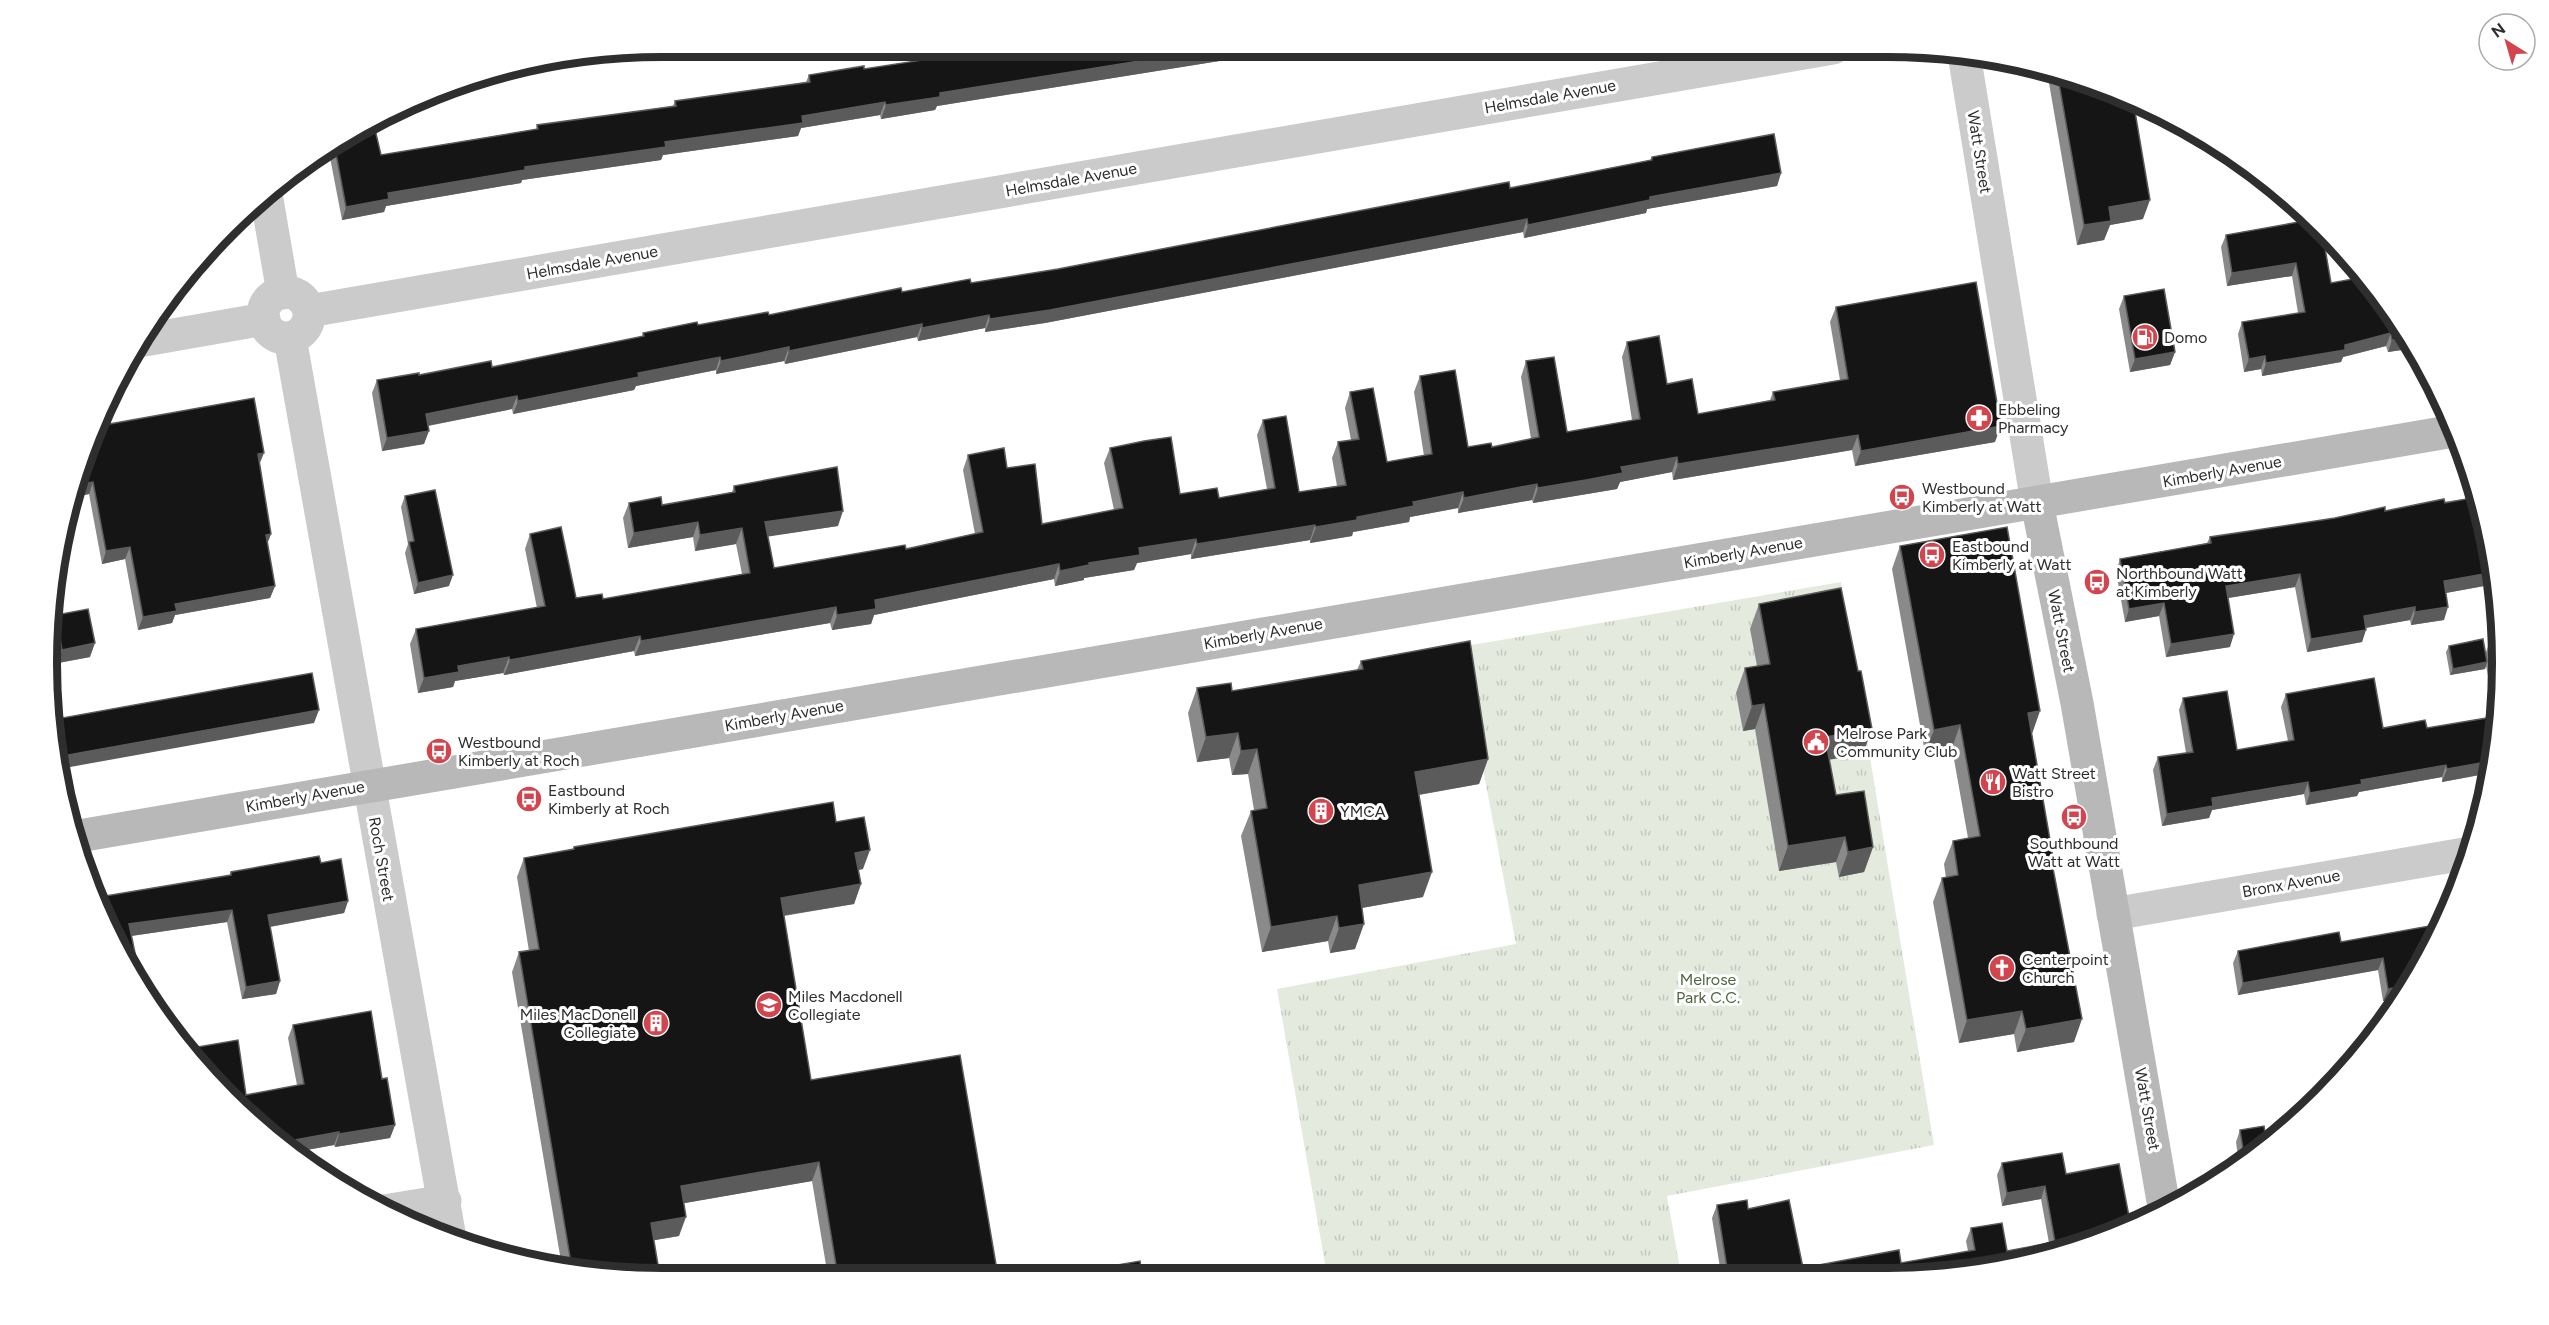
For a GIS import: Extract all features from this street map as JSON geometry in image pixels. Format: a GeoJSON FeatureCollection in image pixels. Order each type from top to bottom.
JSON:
{"type":"FeatureCollection","features":[{"type":"Feature","properties":{"kind":"street","name":"Helmsdale Avenue"},"geometry":{"type":"LineString","coordinates":[[296,302],[1779,57]]}},
{"type":"Feature","properties":{"kind":"street","name":"Watt Street"},"geometry":{"type":"LineString","coordinates":[[1965,62],[2037,503],[2077,704],[2163,1201]]}},
{"type":"Feature","properties":{"kind":"street"},"geometry":{"type":"LineString","coordinates":[[268,203],[296,302],[306,326],[290,338],[275,335],[268,328],[264,319],[264,309],[270,300],[296,302]]}},
{"type":"Feature","properties":{"kind":"street"},"geometry":{"type":"LineString","coordinates":[[151,339],[264,319]]}},
{"type":"Feature","properties":{"kind":"street","name":"Roch Street"},"geometry":{"type":"LineString","coordinates":[[290,338],[449,1229]]}},
{"type":"Feature","properties":{"kind":"street","name":"Kimberly Avenue"},"geometry":{"type":"LineString","coordinates":[[83,835],[2446,431]]}},
{"type":"Feature","properties":{"kind":"street","name":"Bronx Avenue"},"geometry":{"type":"LineString","coordinates":[[2113,914],[2461,855]]}},
{"type":"Feature","properties":{"kind":"street"},"geometry":{"type":"LineString","coordinates":[[400,1208],[445,1201]]}},
{"type":"Feature","properties":{"kind":"green space","name":"Melrose Park C.C."},"geometry":{"type":"Polygon","coordinates":[[[1841,582],[1934,1145],[1667,1196],[1680,1268],[1326,1268],[1277,989],[1516,944],[1460,647],[1841,582]]]}},
{"type":"Feature","properties":{"kind":"building"},"geometry":{"type":"Polygon","coordinates":[[[942,57],[1165,57],[940,93],[940,97],[886,105],[885,102],[802,116],[803,123],[665,142],[666,147],[525,167],[525,170],[388,193],[389,199],[346,207],[336,153],[375,130],[381,155],[538,129],[537,125],[676,106],[675,101],[810,82],[809,75],[864,66],[864,69],[942,57]]]}},
{"type":"Feature","properties":{"kind":"building"},"geometry":{"type":"Polygon","coordinates":[[[2059,83],[2135,110],[2150,200],[2109,207],[2111,221],[2084,225],[2059,83]]]}},
{"type":"Feature","properties":{"kind":"building"},"geometry":{"type":"Polygon","coordinates":[[[1774,134],[1781,173],[1650,197],[1650,200],[1528,225],[1527,219],[1050,310],[990,319],[989,315],[922,328],[922,324],[789,351],[789,347],[721,361],[720,357],[638,373],[639,377],[518,401],[517,396],[426,414],[429,431],[387,438],[377,380],[419,373],[419,375],[491,361],[492,367],[644,336],[643,333],[697,322],[698,325],[768,312],[769,315],[901,288],[902,292],[970,279],[971,283],[1058,269],[1509,182],[1510,188],[1652,160],[1652,157],[1774,134]]]}},
{"type":"Feature","properties":{"kind":"building"},"geometry":{"type":"Polygon","coordinates":[[[2302,222],[2324,244],[2331,283],[2355,279],[2398,339],[2392,340],[2391,333],[2345,345],[2345,350],[2266,363],[2265,356],[2249,359],[2242,322],[2305,312],[2296,263],[2232,273],[2226,235],[2302,222]]]}},
{"type":"Feature","properties":{"kind":"building"},"geometry":{"type":"Polygon","coordinates":[[[1976,282],[2001,426],[1861,451],[1858,435],[1678,464],[1677,457],[1621,467],[1623,473],[1538,488],[1537,484],[1464,498],[1463,492],[1413,502],[1414,506],[1357,517],[1357,520],[1316,527],[1315,525],[1197,544],[1196,539],[1139,548],[1140,555],[1089,563],[1089,565],[1060,571],[1059,564],[875,600],[876,609],[837,615],[836,607],[641,641],[640,636],[510,660],[509,657],[458,666],[459,672],[424,678],[416,629],[545,606],[530,534],[561,527],[576,598],[602,594],[603,599],[750,573],[742,528],[700,535],[698,522],[634,533],[629,503],[661,497],[662,505],[735,492],[734,486],[837,467],[843,511],[765,522],[774,568],[905,545],[906,549],[983,532],[968,455],[1004,448],[1007,468],[1035,464],[1042,524],[1123,508],[1110,448],[1144,441],[1171,437],[1180,494],[1217,488],[1219,498],[1275,488],[1263,420],[1286,416],[1299,492],[1346,485],[1338,442],[1359,439],[1350,392],[1373,388],[1387,462],[1432,454],[1420,376],[1455,370],[1468,447],[1491,443],[1492,447],[1539,437],[1526,361],[1554,357],[1567,432],[1640,419],[1627,342],[1659,336],[1667,384],[1692,379],[1698,414],[1775,400],[1773,392],[1848,379],[1836,307],[1976,282]]]}},
{"type":"Feature","properties":{"kind":"building","name":"Domo"},"geometry":{"type":"Polygon","coordinates":[[[2164,289],[2175,352],[2135,359],[2124,296],[2164,289]]]}},
{"type":"Feature","properties":{"kind":"building"},"geometry":{"type":"Polygon","coordinates":[[[254,398],[264,453],[258,454],[271,534],[266,535],[275,586],[175,604],[177,611],[143,617],[130,547],[106,551],[93,482],[85,483],[106,425],[254,398]]]}},
{"type":"Feature","properties":{"kind":"building"},"geometry":{"type":"Polygon","coordinates":[[[435,490],[453,575],[418,583],[409,542],[414,541],[405,496],[435,490]]]}},
{"type":"Feature","properties":{"kind":"building"},"geometry":{"type":"Polygon","coordinates":[[[2444,499],[2445,503],[2469,499],[2485,574],[2444,581],[2448,607],[2415,612],[2415,607],[2364,616],[2366,630],[2311,639],[2300,574],[2226,586],[2234,634],[2171,644],[2164,603],[2129,609],[2120,559],[2211,543],[2210,537],[2335,518],[2385,507],[2385,511],[2444,499]]]}},
{"type":"Feature","properties":{"kind":"building"},"geometry":{"type":"Polygon","coordinates":[[[2007,527],[2040,711],[2028,713],[2053,857],[2051,858],[2082,1019],[2026,1029],[2022,1011],[1967,1020],[1942,878],[1958,875],[1953,841],[1980,836],[1960,725],[1934,730],[1900,546],[2007,527]]]}},
{"type":"Feature","properties":{"kind":"building","name":"Melrose Park Community Club"},"geometry":{"type":"Polygon","coordinates":[[[1841,588],[1872,729],[1825,737],[1836,795],[1864,791],[1873,847],[1848,852],[1845,837],[1788,846],[1764,704],[1752,706],[1745,668],[1770,664],[1759,604],[1841,588]]]}},
{"type":"Feature","properties":{"kind":"building"},"geometry":{"type":"Polygon","coordinates":[[[88,609],[95,643],[62,650],[58,626],[59,614],[88,609]]]}},
{"type":"Feature","properties":{"kind":"building"},"geometry":{"type":"Polygon","coordinates":[[[2483,639],[2487,662],[2453,669],[2449,646],[2483,639]]]}},
{"type":"Feature","properties":{"kind":"building","name":"YMCA"},"geometry":{"type":"Polygon","coordinates":[[[1470,641],[1488,759],[1415,772],[1432,872],[1359,885],[1364,924],[1339,928],[1337,916],[1271,927],[1251,811],[1267,808],[1257,749],[1241,751],[1238,733],[1206,737],[1197,688],[1231,683],[1232,691],[1363,669],[1361,661],[1470,641]]]}},
{"type":"Feature","properties":{"kind":"building"},"geometry":{"type":"Polygon","coordinates":[[[312,673],[319,710],[64,756],[60,718],[312,673]]]}},
{"type":"Feature","properties":{"kind":"building"},"geometry":{"type":"Polygon","coordinates":[[[2374,678],[2383,728],[2425,720],[2427,728],[2489,718],[2483,763],[2447,769],[2446,765],[2361,780],[2362,784],[2310,793],[2308,782],[2212,798],[2213,806],[2167,814],[2158,757],[2193,752],[2183,698],[2227,691],[2237,750],[2294,740],[2286,694],[2374,678]]]}},
{"type":"Feature","properties":{"kind":"building","name":"Miles MacDonell Collegiate"},"geometry":{"type":"Polygon","coordinates":[[[833,802],[836,822],[864,817],[870,850],[855,853],[861,884],[781,898],[811,1080],[960,1055],[997,1268],[837,1268],[819,1162],[681,1186],[686,1217],[651,1223],[658,1268],[623,1267],[571,1261],[519,952],[539,949],[524,858],[574,849],[574,847],[833,802]]]}},
{"type":"Feature","properties":{"kind":"building"},"geometry":{"type":"Polygon","coordinates":[[[319,856],[321,863],[341,859],[348,901],[268,915],[280,981],[246,987],[232,910],[129,924],[137,963],[104,896],[231,875],[231,872],[319,856]]]}},
{"type":"Feature","properties":{"kind":"building"},"geometry":{"type":"Polygon","coordinates":[[[2429,926],[2430,930],[2397,987],[2388,989],[2383,958],[2243,983],[2238,951],[2339,932],[2341,942],[2429,926]]]}},
{"type":"Feature","properties":{"kind":"building"},"geometry":{"type":"Polygon","coordinates":[[[371,1011],[382,1079],[387,1078],[395,1125],[291,1141],[234,1091],[195,1047],[238,1040],[246,1095],[304,1084],[293,1025],[371,1011]]]}},
{"type":"Feature","properties":{"kind":"building"},"geometry":{"type":"Polygon","coordinates":[[[2264,1126],[2265,1135],[2243,1151],[2240,1130],[2264,1126]]]}},
{"type":"Feature","properties":{"kind":"building"},"geometry":{"type":"Polygon","coordinates":[[[2062,1153],[2066,1174],[2119,1164],[2129,1217],[2081,1236],[2043,1247],[1966,1263],[1926,1267],[1803,1268],[1899,1250],[1901,1263],[1975,1250],[1971,1228],[2002,1223],[2007,1251],[2055,1242],[2045,1186],[2007,1193],[2002,1163],[2062,1153]]]}},
{"type":"Feature","properties":{"kind":"building"},"geometry":{"type":"Polygon","coordinates":[[[1747,1200],[1748,1209],[1789,1200],[1803,1268],[1727,1268],[1717,1205],[1747,1200]]]}},
{"type":"Feature","properties":{"kind":"building"},"geometry":{"type":"Polygon","coordinates":[[[1140,1261],[1141,1268],[1100,1268],[1140,1261]]]}},
{"type":"Feature","properties":{"kind":"place","name":"Domo"},"geometry":{"type":"Point","coordinates":[2145,337]}},
{"type":"Feature","properties":{"kind":"place","name":"Ebbeling Pharmacy"},"geometry":{"type":"Point","coordinates":[1979,418]}},
{"type":"Feature","properties":{"kind":"place","name":"Westbound Kimberly at Watt"},"geometry":{"type":"Point","coordinates":[1902,497]}},
{"type":"Feature","properties":{"kind":"place","name":"Eastbound Kimberly at Watt"},"geometry":{"type":"Point","coordinates":[1932,555]}},
{"type":"Feature","properties":{"kind":"place","name":"Northbound Watt at Kimberly"},"geometry":{"type":"Point","coordinates":[2097,582]}},
{"type":"Feature","properties":{"kind":"place","name":"Melrose Park Community Club"},"geometry":{"type":"Point","coordinates":[1816,742]}},
{"type":"Feature","properties":{"kind":"place","name":"Westbound Kimberly at Roch"},"geometry":{"type":"Point","coordinates":[439,751]}},
{"type":"Feature","properties":{"kind":"place","name":"Watt Street Bistro"},"geometry":{"type":"Point","coordinates":[1993,782]}},
{"type":"Feature","properties":{"kind":"place","name":"Eastbound Kimberly at Roch"},"geometry":{"type":"Point","coordinates":[529,799]}},
{"type":"Feature","properties":{"kind":"place","name":"YMCA"},"geometry":{"type":"Point","coordinates":[1321,811]}},
{"type":"Feature","properties":{"kind":"place","name":"Southbound Watt at Watt"},"geometry":{"type":"Point","coordinates":[2074,817]}},
{"type":"Feature","properties":{"kind":"place","name":"Centerpoint Church"},"geometry":{"type":"Point","coordinates":[2002,968]}},
{"type":"Feature","properties":{"kind":"place","name":"Miles Macdonell Collegiate"},"geometry":{"type":"Point","coordinates":[769,1005]}},
{"type":"Feature","properties":{"kind":"place","name":"Miles MacDonell Collegiate"},"geometry":{"type":"Point","coordinates":[656,1023]}}]}
